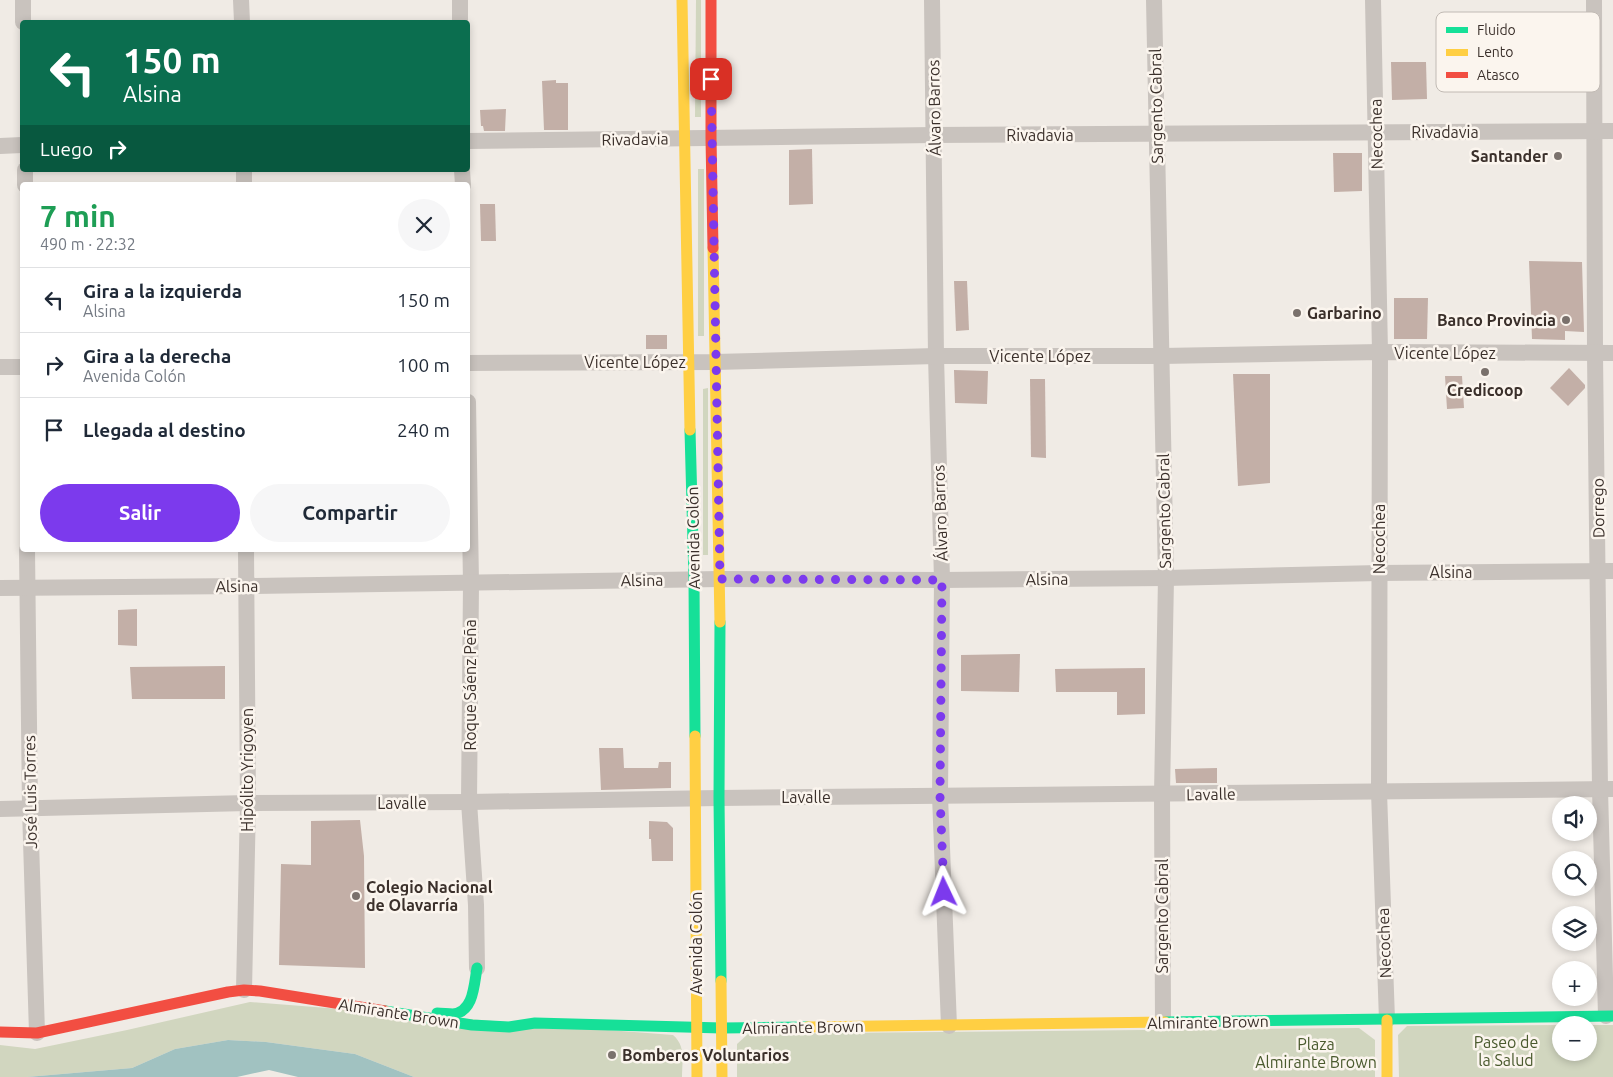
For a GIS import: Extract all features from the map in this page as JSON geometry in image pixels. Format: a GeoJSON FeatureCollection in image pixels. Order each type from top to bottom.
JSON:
{"type":"FeatureCollection","features":[{"type":"Feature","properties":{"kind":"main road","name":"Avenida Colón"},"geometry":{"type":"LineString","coordinates":[[682,0],[694,580],[697,1077]]}},
{"type":"Feature","properties":{"kind":"main road","name":"Avenida Colón"},"geometry":{"type":"LineString","coordinates":[[711,0],[711,138],[720,579],[719,798],[722,1077]]}},
{"type":"Feature","properties":{"kind":"main road"},"geometry":{"type":"LineString","coordinates":[[477,968],[482,1002]]}},
{"type":"Feature","properties":{"kind":"main road"},"geometry":{"type":"LineString","coordinates":[[404,1014],[429,1012],[455,1014],[465,1010],[473,992],[477,968]]}},
{"type":"Feature","properties":{"kind":"main road","name":"Almirante Brown"},"geometry":{"type":"LineString","coordinates":[[0,1032],[37,1033],[244,990],[472,1025],[509,1027],[535,1023],[722,1028],[1610,1016]]}},
{"type":"Feature","properties":{"kind":"main road"},"geometry":{"type":"LineString","coordinates":[[493,1014],[498,1018],[535,1023]]}},
{"type":"Feature","properties":{"kind":"main road","name":"Necochea"},"geometry":{"type":"LineString","coordinates":[[1387,1020],[1388,1077]]}},
{"type":"Feature","properties":{"kind":"street"},"geometry":{"type":"LineString","coordinates":[[23,0],[23,20]]}},
{"type":"Feature","properties":{"kind":"street"},"geometry":{"type":"LineString","coordinates":[[241,0],[242,20]]}},
{"type":"Feature","properties":{"kind":"street"},"geometry":{"type":"LineString","coordinates":[[460,0],[460,20]]}},
{"type":"Feature","properties":{"kind":"street","name":"Álvaro Barros"},"geometry":{"type":"LineString","coordinates":[[932,0],[936,356],[942,580],[940,796],[949,1026]]}},
{"type":"Feature","properties":{"kind":"street","name":"Sargento Cabral"},"geometry":{"type":"LineString","coordinates":[[1154,0],[1166,578],[1162,794],[1162,1022]]}},
{"type":"Feature","properties":{"kind":"street","name":"Necochea"},"geometry":{"type":"LineString","coordinates":[[1373,0],[1380,352],[1379,792],[1387,1020]]}},
{"type":"Feature","properties":{"kind":"street","name":"Dorrego"},"geometry":{"type":"LineString","coordinates":[[1595,92],[1595,354],[1606,571],[1606,789],[1610,1016]]}},
{"type":"Feature","properties":{"kind":"street","name":"Rivadavia"},"geometry":{"type":"LineString","coordinates":[[470,141],[934,135],[1613,131]]}},
{"type":"Feature","properties":{"kind":"street"},"geometry":{"type":"LineString","coordinates":[[0,146],[20,145]]}},
{"type":"Feature","properties":{"kind":"street","name":"Vicente López"},"geometry":{"type":"LineString","coordinates":[[470,363],[715,362],[936,356],[1162,356],[1380,352],[1613,353]]}},
{"type":"Feature","properties":{"kind":"street"},"geometry":{"type":"LineString","coordinates":[[0,368],[20,367]]}},
{"type":"Feature","properties":{"kind":"street","name":"Roque Sáenz Peña"},"geometry":{"type":"LineString","coordinates":[[470,523],[469,802],[476,905],[477,968]]}},
{"type":"Feature","properties":{"kind":"street","name":"José Luis Torres"},"geometry":{"type":"LineString","coordinates":[[27,552],[30,809],[37,1033]]}},
{"type":"Feature","properties":{"kind":"street","name":"Hipólito Yrigoyen"},"geometry":{"type":"LineString","coordinates":[[244,990],[248,803],[246,552]]}},
{"type":"Feature","properties":{"kind":"street","name":"Alsina"},"geometry":{"type":"LineString","coordinates":[[0,588],[720,579],[1166,578],[1379,573],[1606,571]]}},
{"type":"Feature","properties":{"kind":"street","name":"Lavalle"},"geometry":{"type":"LineString","coordinates":[[0,809],[248,803],[1606,789]]}},
{"type":"Feature","properties":{"kind":"green space"},"geometry":{"type":"Polygon","coordinates":[[[696,0],[701,0],[701,117],[695,117],[696,0]]]}},
{"type":"Feature","properties":{"kind":"green space"},"geometry":{"type":"Polygon","coordinates":[[[698,169],[704,169],[704,336],[698,336],[698,169]]]}},
{"type":"Feature","properties":{"kind":"green space"},"geometry":{"type":"Polygon","coordinates":[[[708,388],[708,555],[703,555],[703,389],[708,388]]]}},
{"type":"Feature","properties":{"kind":"green space"},"geometry":{"type":"Polygon","coordinates":[[[250,1002],[673,1035],[682,1049],[682,1077],[414,1077],[355,1054],[266,1042],[228,1040],[175,1049],[132,1068],[27,1077],[0,1077],[0,1045],[35,1049],[250,1002]]]}},
{"type":"Feature","properties":{"kind":"green space","name":"Paseo de la Salud"},"geometry":{"type":"Polygon","coordinates":[[[1552,1025],[1552,1061],[1597,1061],[1597,1025],[1613,1025],[1613,1077],[1399,1077],[1398,1035],[1407,1026],[1552,1025]]]}},
{"type":"Feature","properties":{"kind":"green space","name":"Plaza Almirante Brown"},"geometry":{"type":"Polygon","coordinates":[[[1359,1028],[1375,1040],[1375,1077],[737,1077],[737,1044],[748,1034],[1359,1028]]]}},
{"type":"Feature","properties":{"kind":"water"},"geometry":{"type":"Polygon","coordinates":[[[228,1040],[266,1042],[355,1054],[414,1077],[298,1077],[269,1070],[237,1077],[27,1077],[132,1068],[175,1049],[228,1040]]]}},
{"type":"Feature","properties":{"kind":"building"},"geometry":{"type":"Polygon","coordinates":[[[1391,62],[1426,62],[1427,99],[1392,100],[1391,62]]]}},
{"type":"Feature","properties":{"kind":"building"},"geometry":{"type":"Polygon","coordinates":[[[556,80],[556,83],[568,83],[568,130],[544,130],[542,81],[556,80]]]}},
{"type":"Feature","properties":{"kind":"building"},"geometry":{"type":"Polygon","coordinates":[[[506,109],[505,131],[484,131],[483,126],[481,126],[480,110],[506,109]]]}},
{"type":"Feature","properties":{"kind":"building"},"geometry":{"type":"Polygon","coordinates":[[[812,149],[813,204],[789,205],[789,150],[812,149]]]}},
{"type":"Feature","properties":{"kind":"building"},"geometry":{"type":"Polygon","coordinates":[[[1333,153],[1362,153],[1362,191],[1334,192],[1333,153]]]}},
{"type":"Feature","properties":{"kind":"building"},"geometry":{"type":"Polygon","coordinates":[[[480,204],[495,204],[496,241],[481,241],[480,204]]]}},
{"type":"Feature","properties":{"kind":"building"},"geometry":{"type":"Polygon","coordinates":[[[1529,261],[1582,262],[1584,332],[1565,331],[1565,340],[1532,339],[1529,261]]]}},
{"type":"Feature","properties":{"kind":"building"},"geometry":{"type":"Polygon","coordinates":[[[954,281],[967,281],[969,330],[956,331],[954,281]]]}},
{"type":"Feature","properties":{"kind":"building"},"geometry":{"type":"Polygon","coordinates":[[[1394,298],[1428,298],[1427,339],[1394,339],[1394,298]]]}},
{"type":"Feature","properties":{"kind":"building"},"geometry":{"type":"Polygon","coordinates":[[[646,335],[667,335],[667,349],[646,349],[646,335]]]}},
{"type":"Feature","properties":{"kind":"building"},"geometry":{"type":"Polygon","coordinates":[[[1569,368],[1585,385],[1585,388],[1568,406],[1550,388],[1569,368]]]}},
{"type":"Feature","properties":{"kind":"building"},"geometry":{"type":"Polygon","coordinates":[[[954,370],[988,371],[987,404],[955,403],[954,370]]]}},
{"type":"Feature","properties":{"kind":"building"},"geometry":{"type":"Polygon","coordinates":[[[1233,374],[1270,374],[1270,483],[1238,486],[1233,374]]]}},
{"type":"Feature","properties":{"kind":"building"},"geometry":{"type":"Polygon","coordinates":[[[1445,376],[1462,376],[1464,408],[1447,409],[1445,376]]]}},
{"type":"Feature","properties":{"kind":"building"},"geometry":{"type":"Polygon","coordinates":[[[1030,379],[1045,379],[1046,458],[1031,457],[1030,379]]]}},
{"type":"Feature","properties":{"kind":"building"},"geometry":{"type":"Polygon","coordinates":[[[137,609],[137,646],[118,645],[118,610],[137,609]]]}},
{"type":"Feature","properties":{"kind":"building"},"geometry":{"type":"Polygon","coordinates":[[[1020,654],[1019,692],[961,691],[961,655],[1020,654]]]}},
{"type":"Feature","properties":{"kind":"building"},"geometry":{"type":"Polygon","coordinates":[[[225,666],[225,699],[132,699],[130,667],[225,666]]]}},
{"type":"Feature","properties":{"kind":"building"},"geometry":{"type":"Polygon","coordinates":[[[1145,668],[1145,714],[1117,715],[1117,692],[1056,692],[1055,669],[1145,668]]]}},
{"type":"Feature","properties":{"kind":"building"},"geometry":{"type":"Polygon","coordinates":[[[599,748],[623,748],[624,768],[658,768],[659,762],[671,762],[671,788],[601,790],[599,748]]]}},
{"type":"Feature","properties":{"kind":"building"},"geometry":{"type":"Polygon","coordinates":[[[1217,768],[1217,783],[1176,783],[1175,769],[1217,768]]]}},
{"type":"Feature","properties":{"kind":"building"},"geometry":{"type":"Polygon","coordinates":[[[360,820],[364,856],[365,968],[279,965],[281,864],[311,865],[311,821],[360,820]]]}},
{"type":"Feature","properties":{"kind":"building"},"geometry":{"type":"Polygon","coordinates":[[[649,821],[667,822],[673,828],[673,861],[652,861],[649,821]]]}},
{"type":"Feature","properties":{"kind":"traffic: fast"},"geometry":{"type":"LineString","coordinates":[[690,430],[694,580],[695,736]]}},
{"type":"Feature","properties":{"kind":"traffic: fast"},"geometry":{"type":"LineString","coordinates":[[720,622],[721,981]]}},
{"type":"Feature","properties":{"kind":"traffic: fast"},"geometry":{"type":"LineString","coordinates":[[437,1013],[453,1014],[465,1008],[472,996],[477,968]]}},
{"type":"Feature","properties":{"kind":"traffic: fast"},"geometry":{"type":"LineString","coordinates":[[385,1011],[472,1025],[509,1027],[535,1023],[722,1028],[807,1027]]}},
{"type":"Feature","properties":{"kind":"traffic: fast"},"geometry":{"type":"LineString","coordinates":[[1165,1022],[1613,1016]]}},
{"type":"Feature","properties":{"kind":"traffic: slow"},"geometry":{"type":"LineString","coordinates":[[682,0],[690,430]]}},
{"type":"Feature","properties":{"kind":"traffic: slow"},"geometry":{"type":"LineString","coordinates":[[713,248],[720,622]]}},
{"type":"Feature","properties":{"kind":"traffic: slow"},"geometry":{"type":"LineString","coordinates":[[695,736],[697,1077]]}},
{"type":"Feature","properties":{"kind":"traffic: slow"},"geometry":{"type":"LineString","coordinates":[[721,981],[722,1077]]}},
{"type":"Feature","properties":{"kind":"traffic: slow"},"geometry":{"type":"LineString","coordinates":[[1387,1020],[1387,1077]]}},
{"type":"Feature","properties":{"kind":"traffic: slow"},"geometry":{"type":"LineString","coordinates":[[807,1027],[1165,1022]]}},
{"type":"Feature","properties":{"kind":"traffic: jam"},"geometry":{"type":"LineString","coordinates":[[711,0],[713,248]]}},
{"type":"Feature","properties":{"kind":"traffic: jam"},"geometry":{"type":"LineString","coordinates":[[0,1032],[37,1033],[244,990],[385,1011]]}},
{"type":"Feature","properties":{"kind":"place","name":"Santander"},"geometry":{"type":"Point","coordinates":[1558,156]}},
{"type":"Feature","properties":{"kind":"place","name":"Garbarino"},"geometry":{"type":"Point","coordinates":[1297,313]}},
{"type":"Feature","properties":{"kind":"place","name":"Banco Provincia"},"geometry":{"type":"Point","coordinates":[1566,320]}},
{"type":"Feature","properties":{"kind":"place","name":"Credicoop"},"geometry":{"type":"Point","coordinates":[1485,372]}},
{"type":"Feature","properties":{"kind":"place","name":"Colegio Nacional de Olavarría"},"geometry":{"type":"Point","coordinates":[356,896]}},
{"type":"Feature","properties":{"kind":"place","name":"Bomberos Voluntarios"},"geometry":{"type":"Point","coordinates":[612,1055]}},
{"type":"Feature","properties":{"kind":"route"},"geometry":{"type":"LineString","coordinates":[[711,79],[720,579],[942,580],[940,796],[944,892]]}}]}
